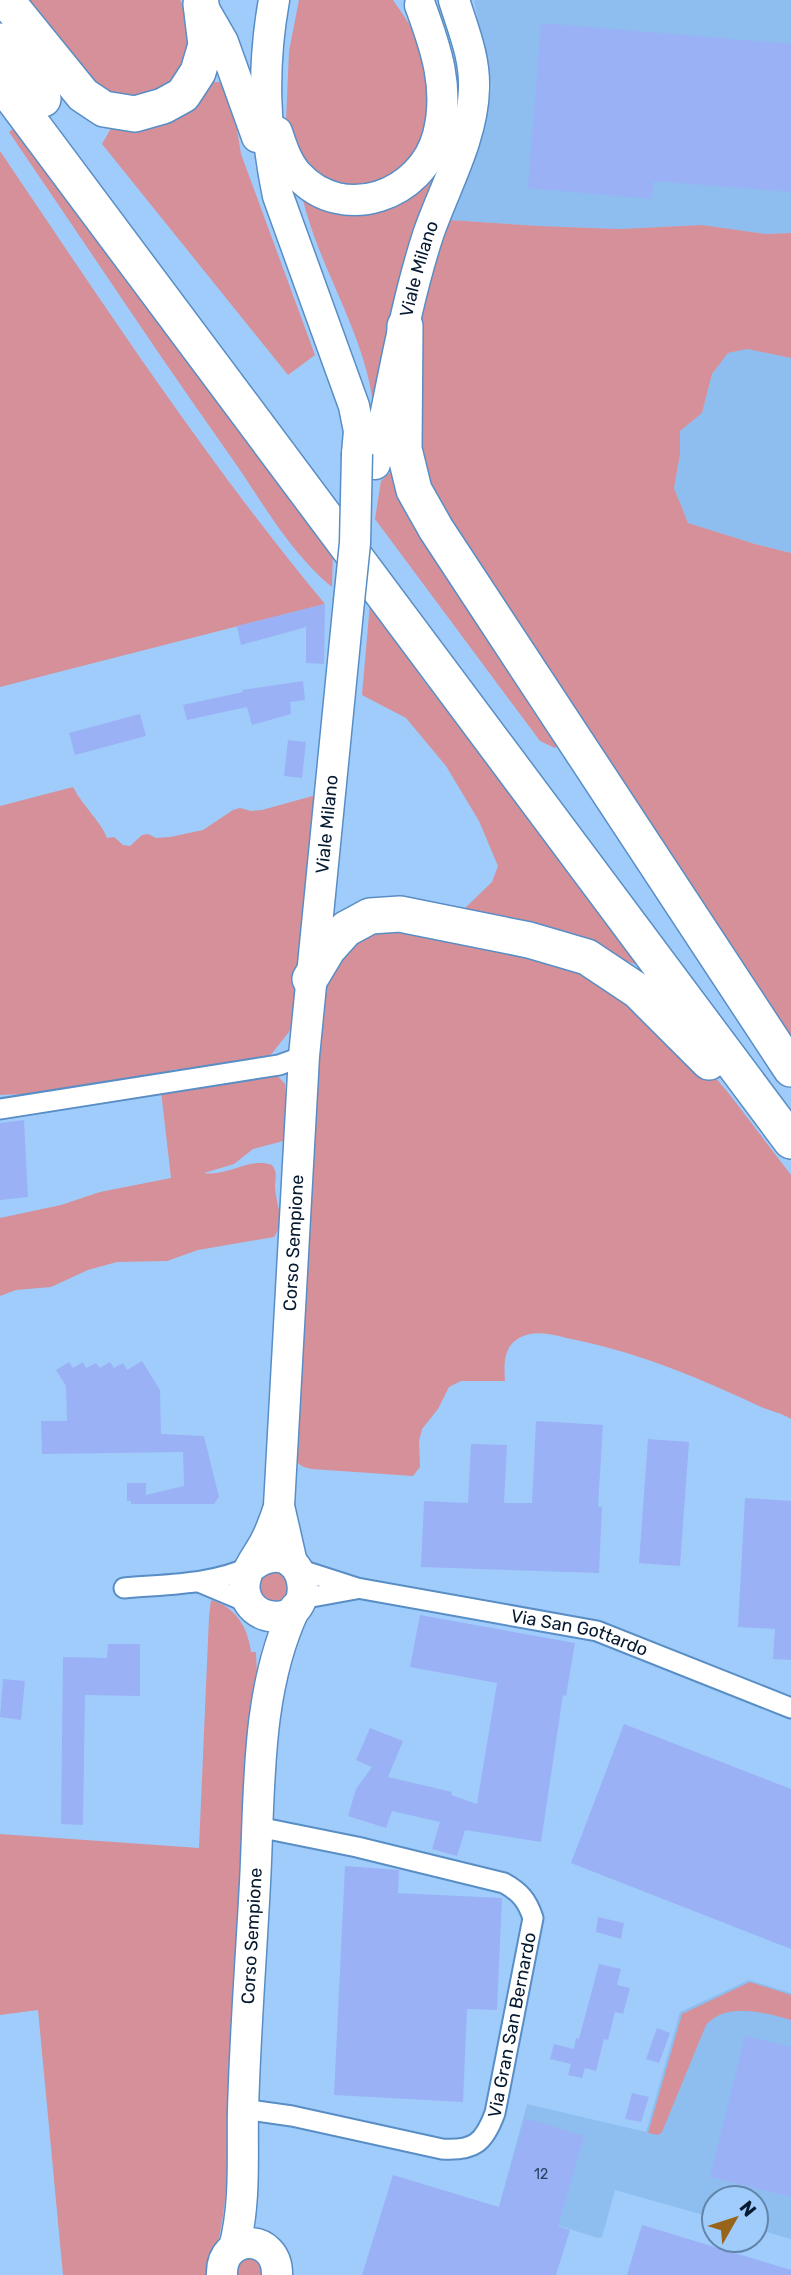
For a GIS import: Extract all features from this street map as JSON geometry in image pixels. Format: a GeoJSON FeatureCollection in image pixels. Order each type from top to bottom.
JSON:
{"type":"FeatureCollection","features":[{"type":"Feature","properties":{"kind":"highway"},"geometry":{"type":"LineString","coordinates":[[6,0],[83,95],[104,109],[135,114],[163,106],[183,95],[198,72],[206,45],[200,2]]}},
{"type":"Feature","properties":{"kind":"highway"},"geometry":{"type":"LineString","coordinates":[[0,41],[791,1100]]}},
{"type":"Feature","properties":{"kind":"highway"},"geometry":{"type":"LineString","coordinates":[[0,81],[791,1141]]}},
{"type":"Feature","properties":{"kind":"highway"},"geometry":{"type":"LineString","coordinates":[[405,326],[404,449],[414,490],[436,529],[791,1069]]}},
{"type":"Feature","properties":{"kind":"highway"},"geometry":{"type":"LineString","coordinates":[[310,979],[328,949],[346,929],[370,916],[400,915],[529,940],[587,957],[638,991],[684,1035],[791,1154]]}},
{"type":"Feature","properties":{"kind":"main road","name":"Viale Milano"},"geometry":{"type":"LineString","coordinates":[[274,0],[267,42],[265,83],[267,138],[278,196],[354,406],[366,459]]}},
{"type":"Feature","properties":{"kind":"main road","name":"Viale Milano"},"geometry":{"type":"LineString","coordinates":[[310,979],[366,459],[428,236],[469,123],[474,90],[471,52],[454,0]]}},
{"type":"Feature","properties":{"kind":"main road"},"geometry":{"type":"LineString","coordinates":[[200,2],[223,42],[278,196]]}},
{"type":"Feature","properties":{"kind":"main road"},"geometry":{"type":"LineString","coordinates":[[265,83],[276,130],[284,149],[297,174],[308,184],[330,196],[344,199],[368,200],[391,193],[421,169],[434,147],[441,120],[439,61],[418,2]]}},
{"type":"Feature","properties":{"kind":"main road"},"geometry":{"type":"LineString","coordinates":[[418,2],[444,49],[457,97],[457,131],[448,181]]}},
{"type":"Feature","properties":{"kind":"main road","name":"Corso Sempione"},"geometry":{"type":"LineString","coordinates":[[252,1566],[269,1535],[279,1506],[310,979]]}},
{"type":"Feature","properties":{"kind":"main road","name":"Corso Sempione"},"geometry":{"type":"LineString","coordinates":[[279,1506],[295,1566]]}},
{"type":"Feature","properties":{"kind":"main road"},"geometry":{"type":"LineString","coordinates":[[268,1558],[285,1559],[295,1566],[304,1584],[298,1604],[288,1614],[271,1617],[252,1606],[245,1594],[244,1584],[252,1566],[268,1558]]}},
{"type":"Feature","properties":{"kind":"main road","name":"Corso Sempione"},"geometry":{"type":"LineString","coordinates":[[222,2275],[224,2260],[234,2248],[242,2186],[243,2109],[258,1827],[269,1687],[285,1630],[298,1604]]}},
{"type":"Feature","properties":{"kind":"main road","name":"Corso Sempione"},"geometry":{"type":"LineString","coordinates":[[252,1606],[269,1687]]}},
{"type":"Feature","properties":{"kind":"main road","name":"Corso Sempione"},"geometry":{"type":"LineString","coordinates":[[242,2186],[274,2264]]}},
{"type":"Feature","properties":{"kind":"main road"},"geometry":{"type":"LineString","coordinates":[[234,2248],[248,2243],[256,2244],[274,2264]]}},
{"type":"Feature","properties":{"kind":"street"},"geometry":{"type":"LineString","coordinates":[[0,1109],[279,1065],[304,1056]]}},
{"type":"Feature","properties":{"kind":"street"},"geometry":{"type":"LineString","coordinates":[[124,1588],[198,1581],[232,1574],[252,1566]]}},
{"type":"Feature","properties":{"kind":"street","name":"Via San Gottardo"},"geometry":{"type":"LineString","coordinates":[[295,1566],[357,1588],[597,1631],[791,1708]]}},
{"type":"Feature","properties":{"kind":"street"},"geometry":{"type":"LineString","coordinates":[[198,1581],[252,1606]]}},
{"type":"Feature","properties":{"kind":"street","name":"Via San Gottardo"},"geometry":{"type":"LineString","coordinates":[[298,1604],[357,1588]]}},
{"type":"Feature","properties":{"kind":"street","name":"Via Gran San Bernardo"},"geometry":{"type":"LineString","coordinates":[[243,2109],[279,2111],[442,2149],[457,2150],[478,2144],[487,2134],[495,2113],[533,1918],[528,1902],[518,1891],[504,1883],[357,1847],[258,1827]]}},
{"type":"Feature","properties":{"kind":"shaded area"},"geometry":{"type":"Polygon","coordinates":[[[27,0],[180,0],[190,31],[184,65],[172,83],[158,91],[131,98],[111,96],[79,67],[27,0]]]}},
{"type":"Feature","properties":{"kind":"shaded area"},"geometry":{"type":"Polygon","coordinates":[[[299,0],[393,0],[419,42],[426,70],[427,103],[417,165],[388,184],[328,187],[301,166],[286,121],[289,51],[299,0]]]}},
{"type":"Feature","properties":{"kind":"shaded area"},"geometry":{"type":"Polygon","coordinates":[[[474,0],[791,0],[791,233],[766,234],[702,225],[619,229],[449,220],[485,121],[492,86],[474,0]]]}},
{"type":"Feature","properties":{"kind":"shaded area"},"geometry":{"type":"Polygon","coordinates":[[[210,82],[221,82],[234,111],[241,154],[315,355],[288,375],[102,144],[114,123],[210,82]]]}},
{"type":"Feature","properties":{"kind":"shaded area"},"geometry":{"type":"Polygon","coordinates":[[[15,127],[333,548],[332,587],[303,559],[277,526],[9,132],[15,127]]]}},
{"type":"Feature","properties":{"kind":"shaded area"},"geometry":{"type":"Polygon","coordinates":[[[0,151],[197,438],[325,604],[0,687],[0,151]]]}},
{"type":"Feature","properties":{"kind":"shaded area"},"geometry":{"type":"Polygon","coordinates":[[[437,180],[374,413],[363,357],[320,250],[302,196],[411,191],[437,180]]]}},
{"type":"Feature","properties":{"kind":"shaded area"},"geometry":{"type":"Polygon","coordinates":[[[449,220],[619,229],[702,225],[766,234],[791,233],[791,358],[747,349],[728,353],[712,374],[702,413],[680,431],[680,454],[674,488],[688,523],[791,553],[791,1043],[423,486],[411,360],[428,287],[449,220]]]}},
{"type":"Feature","properties":{"kind":"shaded area"},"geometry":{"type":"Polygon","coordinates":[[[747,349],[791,358],[791,553],[688,523],[674,488],[680,454],[680,431],[702,413],[712,374],[728,353],[747,349]]]}},
{"type":"Feature","properties":{"kind":"shaded area"},"geometry":{"type":"Polygon","coordinates":[[[394,469],[562,742],[555,748],[540,741],[375,519],[381,481],[394,469]]]}},
{"type":"Feature","properties":{"kind":"shaded area"},"geometry":{"type":"Polygon","coordinates":[[[370,603],[423,680],[640,966],[465,908],[492,882],[498,866],[479,821],[446,766],[406,718],[362,695],[370,603]]]}},
{"type":"Feature","properties":{"kind":"shaded area"},"geometry":{"type":"Polygon","coordinates":[[[73,787],[107,838],[114,837],[123,845],[130,846],[142,835],[170,837],[203,830],[240,808],[262,810],[316,795],[293,1022],[289,1032],[269,1057],[179,1073],[177,1069],[154,1075],[0,1095],[0,806],[73,787]]]}},
{"type":"Feature","properties":{"kind":"shaded area"},"geometry":{"type":"Polygon","coordinates":[[[380,923],[579,961],[704,1064],[730,1095],[791,1175],[791,1419],[648,1360],[562,1337],[533,1334],[519,1338],[507,1351],[505,1381],[461,1381],[449,1387],[438,1409],[422,1429],[419,1441],[420,1467],[413,1476],[312,1469],[297,1462],[293,1456],[312,1124],[327,970],[380,923]]]}},
{"type":"Feature","properties":{"kind":"shaded area"},"geometry":{"type":"Polygon","coordinates":[[[275,1073],[285,1084],[287,1140],[253,1149],[234,1164],[204,1173],[221,1172],[255,1163],[272,1165],[276,1173],[275,1187],[280,1219],[274,1237],[198,1250],[167,1261],[117,1262],[88,1270],[51,1287],[16,1290],[0,1296],[0,1218],[61,1205],[100,1192],[171,1178],[161,1091],[275,1073]]]}},
{"type":"Feature","properties":{"kind":"shaded area"},"geometry":{"type":"Polygon","coordinates":[[[281,1571],[292,1588],[283,1601],[271,1602],[261,1594],[259,1581],[266,1573],[281,1571]]]}},
{"type":"Feature","properties":{"kind":"shaded area"},"geometry":{"type":"Polygon","coordinates":[[[211,1600],[234,1613],[244,1627],[251,1652],[256,1652],[258,1698],[240,2001],[226,2190],[220,2233],[208,2275],[63,2275],[38,2010],[0,2015],[0,1834],[199,1848],[211,1600]]]}},
{"type":"Feature","properties":{"kind":"shaded area"},"geometry":{"type":"Polygon","coordinates":[[[749,1980],[791,1993],[791,2239],[770,2233],[770,2184],[700,2184],[700,2214],[615,2190],[602,2237],[598,2238],[499,2207],[527,2104],[646,2132],[680,2012],[749,1980]]]}},
{"type":"Feature","properties":{"kind":"shaded area"},"geometry":{"type":"Polygon","coordinates":[[[750,1982],[791,1995],[791,2020],[770,2014],[735,2011],[724,2013],[706,2025],[662,2132],[658,2135],[648,2133],[682,2014],[750,1982]]]}},
{"type":"Feature","properties":{"kind":"shaded area"},"geometry":{"type":"Polygon","coordinates":[[[248,2256],[261,2261],[264,2275],[237,2275],[237,2265],[248,2256]]]}},
{"type":"Feature","properties":{"kind":"building"},"geometry":{"type":"Polygon","coordinates":[[[541,23],[791,44],[791,192],[654,181],[652,199],[528,188],[541,23]]]}},
{"type":"Feature","properties":{"kind":"building"},"geometry":{"type":"Polygon","coordinates":[[[325,604],[324,664],[306,663],[306,627],[241,645],[237,626],[325,604]]]}},
{"type":"Feature","properties":{"kind":"building"},"geometry":{"type":"Polygon","coordinates":[[[303,681],[305,700],[290,702],[291,714],[252,725],[247,707],[187,720],[183,705],[243,692],[242,690],[303,681]]]}},
{"type":"Feature","properties":{"kind":"building"},"geometry":{"type":"Polygon","coordinates":[[[140,714],[146,736],[75,755],[69,733],[140,714]]]}},
{"type":"Feature","properties":{"kind":"building"},"geometry":{"type":"Polygon","coordinates":[[[288,740],[306,742],[302,778],[284,776],[288,740]]]}},
{"type":"Feature","properties":{"kind":"building"},"geometry":{"type":"Polygon","coordinates":[[[24,1120],[28,1197],[0,1200],[0,1123],[24,1120]]]}},
{"type":"Feature","properties":{"kind":"building"},"geometry":{"type":"Polygon","coordinates":[[[142,1361],[160,1390],[161,1434],[204,1436],[219,1497],[214,1504],[131,1504],[131,1501],[127,1501],[127,1483],[146,1483],[146,1495],[184,1486],[183,1452],[42,1454],[41,1421],[67,1421],[66,1386],[56,1370],[69,1362],[73,1368],[83,1362],[86,1368],[96,1363],[100,1368],[110,1362],[114,1368],[123,1363],[127,1370],[142,1361]]]}},
{"type":"Feature","properties":{"kind":"building"},"geometry":{"type":"Polygon","coordinates":[[[536,1421],[603,1425],[598,1506],[602,1507],[599,1573],[421,1567],[424,1501],[468,1503],[471,1444],[507,1445],[504,1503],[532,1503],[536,1421]]]}},
{"type":"Feature","properties":{"kind":"building"},"geometry":{"type":"Polygon","coordinates":[[[648,1439],[689,1442],[680,1566],[639,1563],[648,1439]]]}},
{"type":"Feature","properties":{"kind":"building"},"geometry":{"type":"Polygon","coordinates":[[[745,1498],[791,1501],[791,1660],[773,1659],[775,1629],[738,1627],[745,1498]]]}},
{"type":"Feature","properties":{"kind":"building"},"geometry":{"type":"Polygon","coordinates":[[[420,1615],[575,1643],[566,1696],[563,1695],[541,1842],[465,1830],[457,1856],[432,1849],[440,1822],[392,1811],[386,1828],[348,1816],[356,1789],[372,1767],[356,1760],[370,1728],[403,1741],[388,1777],[452,1792],[451,1795],[477,1804],[497,1683],[410,1667],[420,1615]]]}},
{"type":"Feature","properties":{"kind":"building"},"geometry":{"type":"Polygon","coordinates":[[[108,1644],[140,1644],[140,1696],[85,1695],[83,1825],[61,1824],[63,1657],[107,1658],[108,1644]]]}},
{"type":"Feature","properties":{"kind":"building"},"geometry":{"type":"Polygon","coordinates":[[[3,1679],[25,1681],[21,1720],[0,1717],[3,1679]]]}},
{"type":"Feature","properties":{"kind":"building"},"geometry":{"type":"Polygon","coordinates":[[[624,1724],[791,1789],[791,1949],[571,1863],[624,1724]]]}},
{"type":"Feature","properties":{"kind":"building"},"geometry":{"type":"Polygon","coordinates":[[[345,1866],[399,1870],[398,1893],[502,1898],[497,2010],[467,2009],[463,2102],[334,2095],[345,1866]]]}},
{"type":"Feature","properties":{"kind":"building"},"geometry":{"type":"Polygon","coordinates":[[[598,1917],[624,1923],[621,1939],[596,1932],[598,1917]]]}},
{"type":"Feature","properties":{"kind":"building"},"geometry":{"type":"Polygon","coordinates":[[[599,1964],[621,1969],[617,1985],[630,1988],[623,2014],[615,2012],[608,2040],[604,2039],[596,2071],[585,2068],[582,2078],[568,2075],[571,2064],[550,2059],[554,2044],[574,2049],[599,1964]]]}},
{"type":"Feature","properties":{"kind":"building"},"geometry":{"type":"Polygon","coordinates":[[[657,2028],[670,2033],[659,2063],[646,2059],[657,2028]]]}},
{"type":"Feature","properties":{"kind":"building"},"geometry":{"type":"Polygon","coordinates":[[[745,2036],[791,2047],[791,2197],[770,2192],[770,2184],[738,2184],[710,2177],[745,2036]]]}},
{"type":"Feature","properties":{"kind":"building"},"geometry":{"type":"Polygon","coordinates":[[[632,2093],[649,2097],[641,2122],[625,2119],[632,2093]]]}},
{"type":"Feature","properties":{"kind":"building"},"geometry":{"type":"Polygon","coordinates":[[[525,2118],[584,2136],[558,2226],[570,2230],[556,2275],[362,2275],[393,2175],[499,2207],[525,2118]]]}},
{"type":"Feature","properties":{"kind":"building"},"geometry":{"type":"Polygon","coordinates":[[[642,2225],[700,2243],[700,2254],[738,2254],[791,2270],[791,2275],[627,2275],[642,2225]]]}}]}
